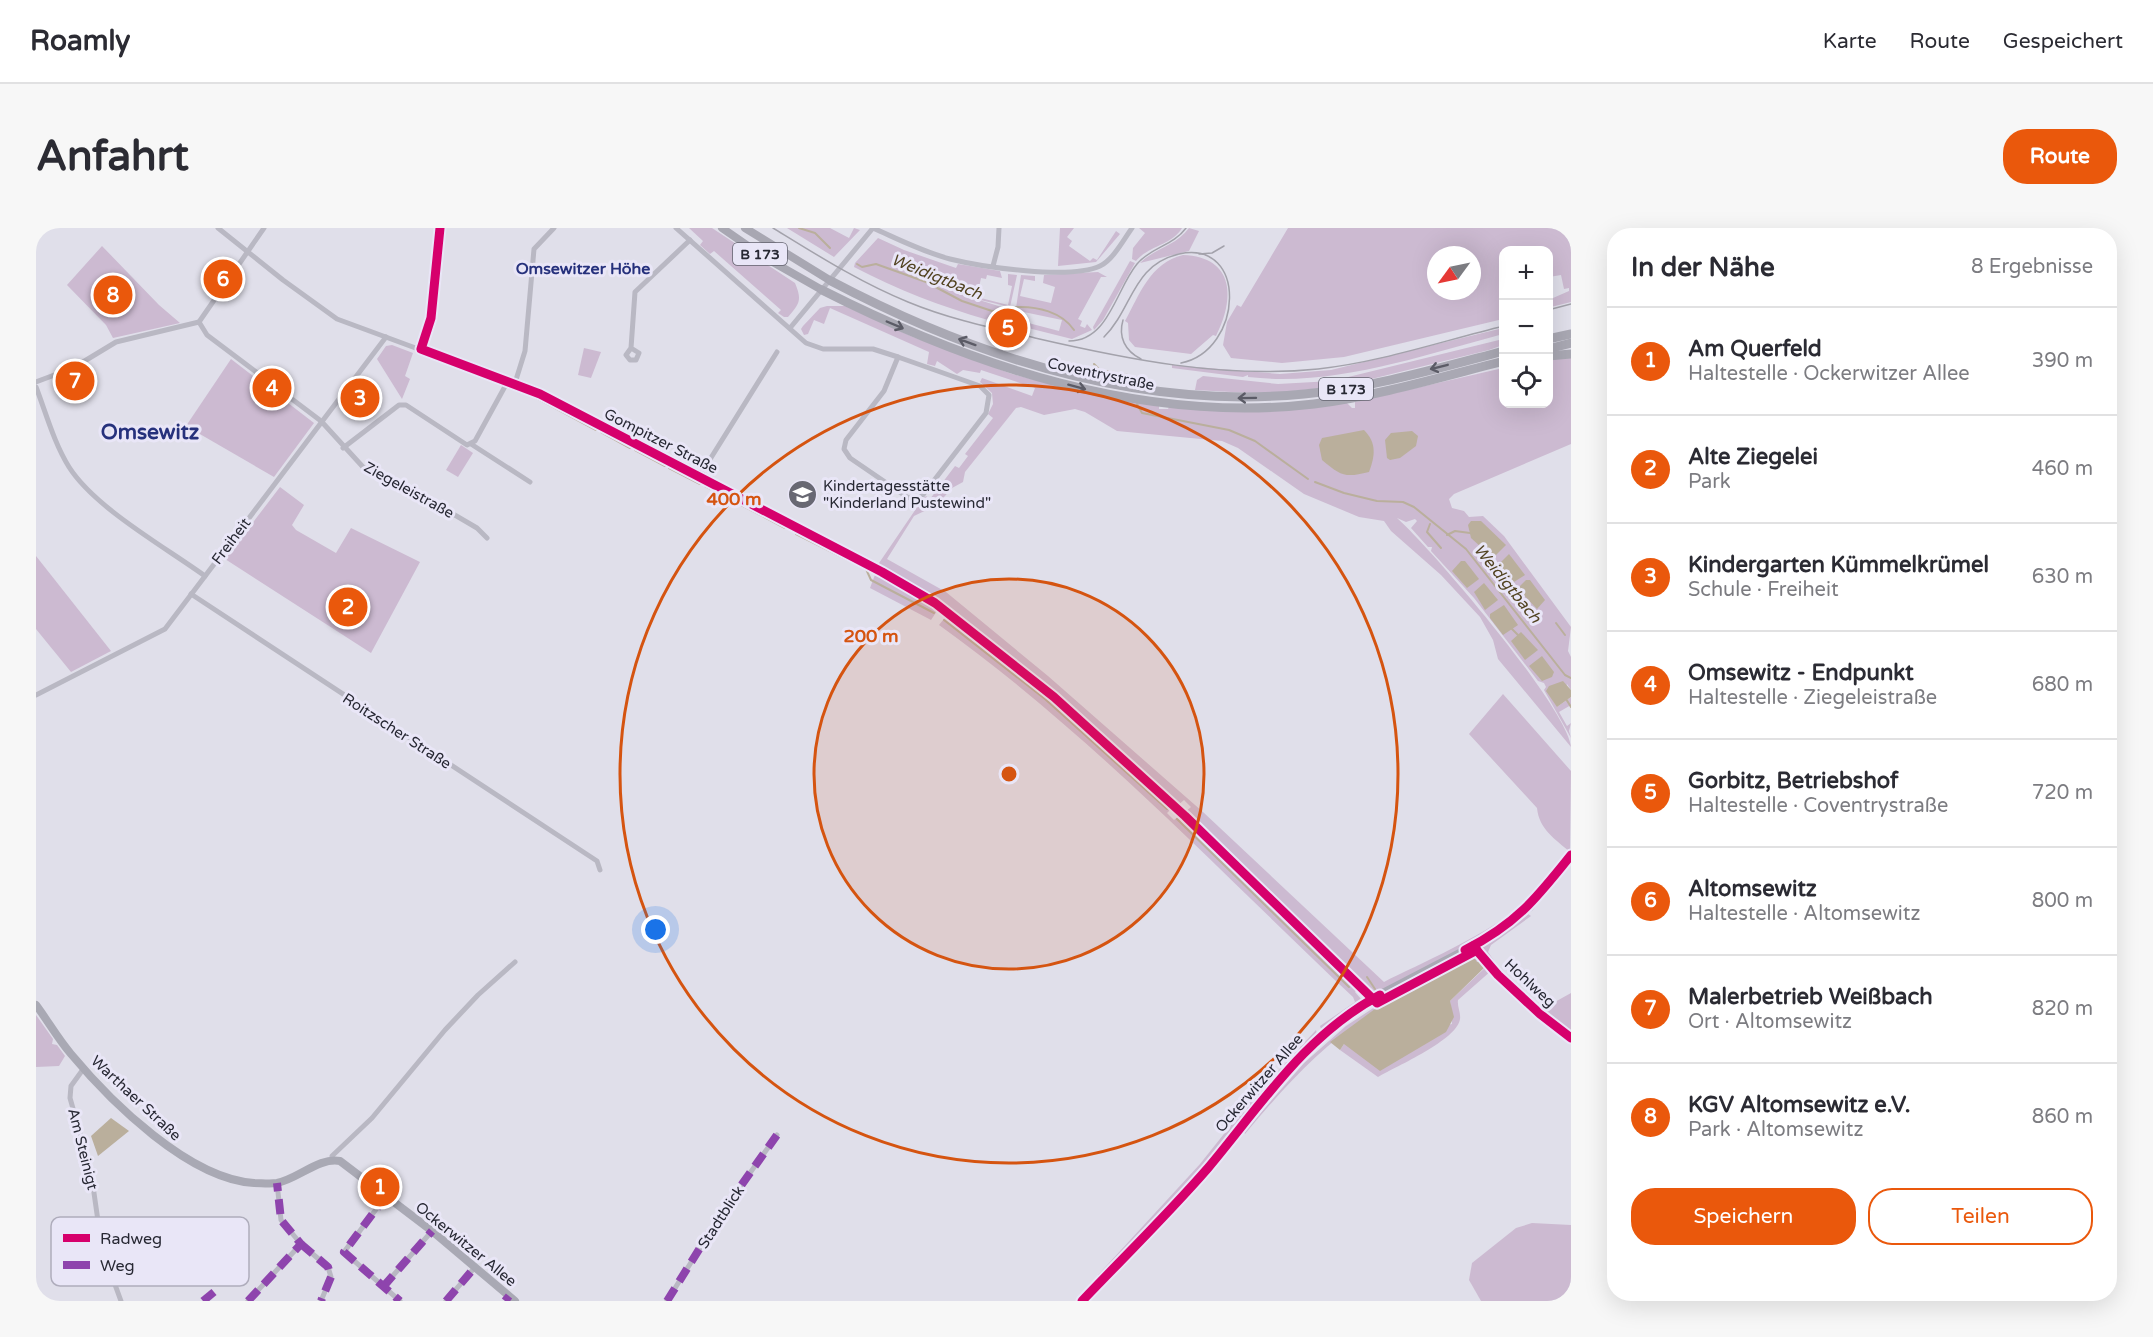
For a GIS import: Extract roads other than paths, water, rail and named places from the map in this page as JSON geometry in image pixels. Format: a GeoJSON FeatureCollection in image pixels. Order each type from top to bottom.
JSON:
{"type":"FeatureCollection","features":[{"type":"Feature","properties":{"kind":"highway","name":"Coventrystraße"},"geometry":{"type":"LineString","coordinates":[[831,281],[930,328],[1007,356],[1085,378],[1139,389],[1191,396],[1240,398],[1317,393],[1348,388],[1499,352]]}},
{"type":"Feature","properties":{"kind":"highway","name":"Coventrystraße"},"geometry":{"type":"LineString","coordinates":[[822,290],[927,338],[1021,371],[1091,391],[1192,406],[1250,407],[1314,404],[1405,386],[1499,362]]}},
{"type":"Feature","properties":{"kind":"highway"},"geometry":{"type":"LineString","coordinates":[[1553,338],[1571,334]]}},
{"type":"Feature","properties":{"kind":"highway"},"geometry":{"type":"LineString","coordinates":[[1553,348],[1571,343]]}},
{"type":"Feature","properties":{"kind":"highway"},"geometry":{"type":"LineString","coordinates":[[1553,356],[1571,354]]}},
{"type":"Feature","properties":{"kind":"main road","name":"Coventrystraße"},"geometry":{"type":"LineString","coordinates":[[722,228],[764,257],[822,290]]}},
{"type":"Feature","properties":{"kind":"main road","name":"Coventrystraße"},"geometry":{"type":"LineString","coordinates":[[745,228],[831,281]]}},
{"type":"Feature","properties":{"kind":"street","name":"Gompitzer Straße"},"geometry":{"type":"LineString","coordinates":[[218,228],[337,319],[515,383],[882,572]]}},
{"type":"Feature","properties":{"kind":"street"},"geometry":{"type":"LineString","coordinates":[[36,382],[73,368],[116,342],[199,322],[264,228]]}},
{"type":"Feature","properties":{"kind":"street"},"geometry":{"type":"LineString","coordinates":[[421,349],[432,318],[440,228]]}},
{"type":"Feature","properties":{"kind":"street"},"geometry":{"type":"LineString","coordinates":[[515,383],[525,351],[534,249],[554,228]]}},
{"type":"Feature","properties":{"kind":"street"},"geometry":{"type":"LineString","coordinates":[[676,228],[814,348],[860,347],[898,357],[980,386],[989,395],[986,413],[922,496],[915,500],[907,497],[850,458],[844,449],[846,440],[890,382],[898,357]]}},
{"type":"Feature","properties":{"kind":"street"},"geometry":{"type":"LineString","coordinates":[[790,328],[873,228],[941,256],[993,266],[1061,271],[1098,267],[1105,263],[1132,228]]}},
{"type":"Feature","properties":{"kind":"street"},"geometry":{"type":"LineString","coordinates":[[993,266],[999,247],[999,228]]}},
{"type":"Feature","properties":{"kind":"street"},"geometry":{"type":"LineString","coordinates":[[631,348],[636,290],[690,240]]}},
{"type":"Feature","properties":{"kind":"street","name":"Ziegeleistraße"},"geometry":{"type":"LineString","coordinates":[[199,322],[207,334],[321,421],[363,467],[446,510],[477,528],[487,538]]}},
{"type":"Feature","properties":{"kind":"street","name":"Freiheit"},"geometry":{"type":"LineString","coordinates":[[36,696],[161,632],[386,337]]}},
{"type":"Feature","properties":{"kind":"street"},"geometry":{"type":"LineString","coordinates":[[699,477],[777,351]]}},
{"type":"Feature","properties":{"kind":"street"},"geometry":{"type":"LineString","coordinates":[[471,444],[508,381]]}},
{"type":"Feature","properties":{"kind":"street"},"geometry":{"type":"LineString","coordinates":[[36,387],[62,454],[81,482],[128,521],[205,576]]}},
{"type":"Feature","properties":{"kind":"street"},"geometry":{"type":"LineString","coordinates":[[344,448],[399,405],[406,405],[466,445],[471,444],[530,482]]}},
{"type":"Feature","properties":{"kind":"street","name":"Roitzscher Straße"},"geometry":{"type":"LineString","coordinates":[[191,594],[597,861],[600,870]]}},
{"type":"Feature","properties":{"kind":"street","name":"Ockerwitzer Allee"},"geometry":{"type":"LineString","coordinates":[[1082,1301],[1197,1180],[1282,1076],[1318,1038],[1373,998],[1473,946],[1530,907],[1571,855]]}},
{"type":"Feature","properties":{"kind":"street","name":"Hohlweg"},"geometry":{"type":"LineString","coordinates":[[1473,946],[1498,975],[1540,1014],[1571,1038]]}},
{"type":"Feature","properties":{"kind":"street"},"geometry":{"type":"LineString","coordinates":[[321,1301],[331,1277],[327,1267],[301,1244],[281,1220],[277,1183],[332,1160],[332,1156],[372,1118],[445,1030],[478,995],[515,963]]}},
{"type":"Feature","properties":{"kind":"street","name":"Warthaer Straße"},"geometry":{"type":"LineString","coordinates":[[36,1005],[84,1068],[163,1143],[191,1163],[238,1181],[277,1183]]}},
{"type":"Feature","properties":{"kind":"street","name":"Am Steinigt"},"geometry":{"type":"LineString","coordinates":[[84,1068],[71,1086],[70,1098],[91,1172],[97,1217]]}},
{"type":"Feature","properties":{"kind":"street","name":"Stadtblick"},"geometry":{"type":"LineString","coordinates":[[667,1301],[723,1211],[777,1135]]}},
{"type":"Feature","properties":{"kind":"street","name":"Ockerwitzer Allee"},"geometry":{"type":"LineString","coordinates":[[332,1160],[346,1165],[432,1231],[510,1299]]}},
{"type":"Feature","properties":{"kind":"street"},"geometry":{"type":"LineString","coordinates":[[386,1196],[344,1252],[400,1301]]}},
{"type":"Feature","properties":{"kind":"street"},"geometry":{"type":"LineString","coordinates":[[383,1287],[432,1231]]}},
{"type":"Feature","properties":{"kind":"street"},"geometry":{"type":"LineString","coordinates":[[249,1301],[301,1244]]}},
{"type":"Feature","properties":{"kind":"street"},"geometry":{"type":"LineString","coordinates":[[446,1301],[475,1267]]}},
{"type":"Feature","properties":{"kind":"street","name":"Am Steinigt"},"geometry":{"type":"LineString","coordinates":[[116,1286],[121,1301]]}},
{"type":"Feature","properties":{"kind":"waterway","name":"Weidigtbach"},"geometry":{"type":"LineString","coordinates":[[799,228],[815,233],[830,248]]}},
{"type":"Feature","properties":{"kind":"waterway","name":"Weidigtbach"},"geometry":{"type":"LineString","coordinates":[[857,264],[862,267],[876,264],[926,282],[962,301],[992,311],[1008,310]]}},
{"type":"Feature","properties":{"kind":"waterway","name":"Weidigtbach"},"geometry":{"type":"LineString","coordinates":[[1016,307],[1048,311],[1063,319],[1074,330]]}},
{"type":"Feature","properties":{"kind":"waterway","name":"Weidigtbach"},"geometry":{"type":"LineString","coordinates":[[1094,364],[1100,370],[1128,375],[1132,382]]}},
{"type":"Feature","properties":{"kind":"waterway"},"geometry":{"type":"LineString","coordinates":[[1129,376],[1147,379]]}},
{"type":"Feature","properties":{"kind":"waterway"},"geometry":{"type":"LineString","coordinates":[[531,395],[596,430]]}},
{"type":"Feature","properties":{"kind":"waterway","name":"Weidigtbach"},"geometry":{"type":"LineString","coordinates":[[1137,404],[1142,413],[1229,430],[1255,441],[1308,479]]}},
{"type":"Feature","properties":{"kind":"waterway"},"geometry":{"type":"LineString","coordinates":[[601,432],[630,448]]}},
{"type":"Feature","properties":{"kind":"waterway"},"geometry":{"type":"LineString","coordinates":[[635,450],[665,466]]}},
{"type":"Feature","properties":{"kind":"waterway"},"geometry":{"type":"LineString","coordinates":[[669,468],[700,484]]}},
{"type":"Feature","properties":{"kind":"waterway","name":"Weidigtbach"},"geometry":{"type":"LineString","coordinates":[[1315,482],[1344,493],[1377,501],[1403,502],[1414,507],[1466,549],[1565,675],[1571,678]]}},
{"type":"Feature","properties":{"kind":"waterway"},"geometry":{"type":"LineString","coordinates":[[705,486],[785,528]]}},
{"type":"Feature","properties":{"kind":"waterway"},"geometry":{"type":"LineString","coordinates":[[1430,524],[1427,532],[1441,548]]}},
{"type":"Feature","properties":{"kind":"waterway"},"geometry":{"type":"LineString","coordinates":[[1447,535],[1455,531],[1470,533]]}},
{"type":"Feature","properties":{"kind":"waterway"},"geometry":{"type":"LineString","coordinates":[[796,534],[866,569],[871,580],[934,613]]}},
{"type":"Feature","properties":{"kind":"waterway"},"geometry":{"type":"LineString","coordinates":[[944,620],[1045,699],[1167,809]]}},
{"type":"Feature","properties":{"kind":"waterway"},"geometry":{"type":"LineString","coordinates":[[1556,623],[1565,635]]}},
{"type":"Feature","properties":{"kind":"waterway"},"geometry":{"type":"LineString","coordinates":[[1511,628],[1520,637]]}},
{"type":"Feature","properties":{"kind":"waterway"},"geometry":{"type":"LineString","coordinates":[[1566,699],[1571,707]]}},
{"type":"Feature","properties":{"kind":"waterway"},"geometry":{"type":"LineString","coordinates":[[1177,819],[1349,987]]}},
{"type":"Feature","properties":{"kind":"waterway"},"geometry":{"type":"LineString","coordinates":[[1367,977],[1375,989]]}},
{"type":"Feature","properties":{"kind":"tram line"},"geometry":{"type":"LineString","coordinates":[[773,228],[873,286],[939,313],[1069,346],[1175,365],[1247,371],[1318,369],[1388,356],[1499,327]]}},
{"type":"Feature","properties":{"kind":"tram line"},"geometry":{"type":"LineString","coordinates":[[1069,341],[1083,339],[1094,332],[1110,312],[1137,264],[1175,239],[1186,228]]}},
{"type":"Feature","properties":{"kind":"tram line"},"geometry":{"type":"LineString","coordinates":[[1199,254],[1212,253],[1224,246]]}},
{"type":"Feature","properties":{"kind":"tram line"},"geometry":{"type":"LineString","coordinates":[[1104,337],[1114,326],[1142,277],[1152,268],[1163,260],[1179,254],[1202,254],[1218,263],[1227,279],[1230,298],[1226,319],[1217,339],[1202,354],[1181,363]]}},
{"type":"Feature","properties":{"kind":"tram line"},"geometry":{"type":"LineString","coordinates":[[1553,309],[1571,304]]}},
{"type":"Feature","properties":{"kind":"tram line"},"geometry":{"type":"LineString","coordinates":[[1123,320],[1121,332],[1124,343],[1135,356],[1141,359]]}},
{"type":"Feature","properties":{"kind":"place","name":"Altomsewitz"},"geometry":{"type":"Point","coordinates":[223,279]}},
{"type":"Feature","properties":{"kind":"place","name":"KGV Altomsewitz e.V."},"geometry":{"type":"Point","coordinates":[113,295]}},
{"type":"Feature","properties":{"kind":"place","name":"Gorbitz, Betriebshof"},"geometry":{"type":"Point","coordinates":[1008,328]}},
{"type":"Feature","properties":{"kind":"place","name":"Malerbetrieb Weißbach"},"geometry":{"type":"Point","coordinates":[75,381]}},
{"type":"Feature","properties":{"kind":"place","name":"Omsewitz - Endpunkt"},"geometry":{"type":"Point","coordinates":[272,388]}},
{"type":"Feature","properties":{"kind":"place","name":"Kindergarten Kümmelkrümel"},"geometry":{"type":"Point","coordinates":[360,398]}},
{"type":"Feature","properties":{"kind":"place","name":"Kindertagesstätte \"Kinderland Pustewind\""},"geometry":{"type":"Point","coordinates":[802,495]}},
{"type":"Feature","properties":{"kind":"place","name":"Alte Ziegelei"},"geometry":{"type":"Point","coordinates":[348,607]}},
{"type":"Feature","properties":{"kind":"place","name":"Am Querfeld"},"geometry":{"type":"Point","coordinates":[380,1187]}},
{"type":"Feature","properties":{"kind":"district","name":"Omsewitzer Höhe"},"geometry":{"type":"Point","coordinates":[583,268]}},
{"type":"Feature","properties":{"kind":"district","name":"Omsewitz"},"geometry":{"type":"Point","coordinates":[150,432]}}]}
